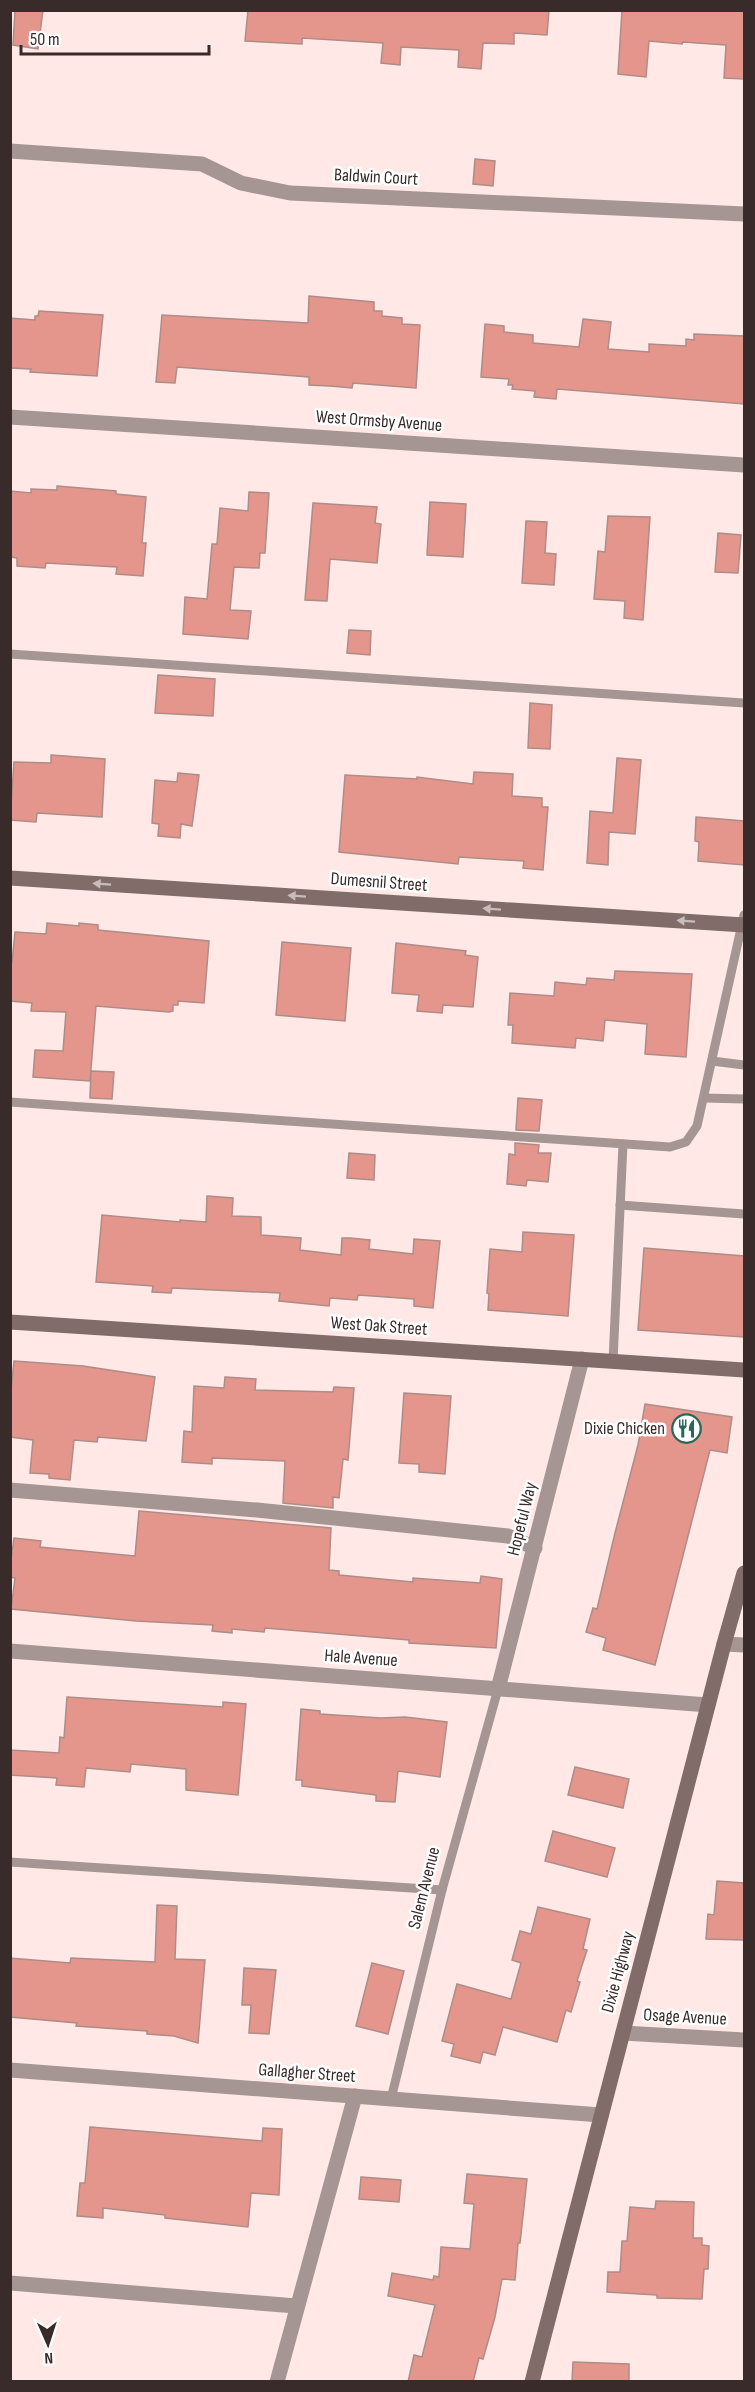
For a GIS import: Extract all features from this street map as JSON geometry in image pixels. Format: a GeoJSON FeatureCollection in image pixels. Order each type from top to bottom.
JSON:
{"type":"FeatureCollection","features":[{"type":"Feature","properties":{"kind":"main road","name":"Dumesnil Street"},"geometry":{"type":"LineString","coordinates":[[10,878],[744,922]]}},
{"type":"Feature","properties":{"kind":"main road","name":"West Oak Street"},"geometry":{"type":"LineString","coordinates":[[10,1322],[744,1370]]}},
{"type":"Feature","properties":{"kind":"main road","name":"Dixie Highway"},"geometry":{"type":"LineString","coordinates":[[532,2382],[744,1573]]}},
{"type":"Feature","properties":{"kind":"street","name":"Baldwin Court"},"geometry":{"type":"LineString","coordinates":[[10,151],[202,164],[241,183],[290,193],[744,214]]}},
{"type":"Feature","properties":{"kind":"street","name":"West Ormsby Avenue"},"geometry":{"type":"LineString","coordinates":[[10,417],[744,465]]}},
{"type":"Feature","properties":{"kind":"street","name":"Hopeful Way"},"geometry":{"type":"LineString","coordinates":[[498,1689],[582,1359]]}},
{"type":"Feature","properties":{"kind":"street"},"geometry":{"type":"LineString","coordinates":[[10,1490],[257,1510],[508,1536],[535,1548]]}},
{"type":"Feature","properties":{"kind":"street"},"geometry":{"type":"LineString","coordinates":[[724,1644],[744,1645]]}},
{"type":"Feature","properties":{"kind":"street","name":"Hale Avenue"},"geometry":{"type":"LineString","coordinates":[[10,1651],[708,1705]]}},
{"type":"Feature","properties":{"kind":"street","name":"Osage Avenue"},"geometry":{"type":"LineString","coordinates":[[623,2033],[744,2040]]}},
{"type":"Feature","properties":{"kind":"street","name":"Gallagher Street"},"geometry":{"type":"LineString","coordinates":[[10,2070],[602,2115]]}},
{"type":"Feature","properties":{"kind":"street"},"geometry":{"type":"LineString","coordinates":[[277,2382],[355,2096]]}},
{"type":"Feature","properties":{"kind":"street"},"geometry":{"type":"LineString","coordinates":[[10,2283],[296,2306]]}},
{"type":"Feature","properties":{"kind":"lane"},"geometry":{"type":"LineString","coordinates":[[10,654],[744,703]]}},
{"type":"Feature","properties":{"kind":"lane"},"geometry":{"type":"LineString","coordinates":[[10,1102],[670,1147],[686,1142],[698,1126],[744,922]]}},
{"type":"Feature","properties":{"kind":"lane"},"geometry":{"type":"LineString","coordinates":[[712,1061],[744,1065]]}},
{"type":"Feature","properties":{"kind":"lane"},"geometry":{"type":"LineString","coordinates":[[704,1098],[744,1099]]}},
{"type":"Feature","properties":{"kind":"lane"},"geometry":{"type":"LineString","coordinates":[[613,1361],[623,1144]]}},
{"type":"Feature","properties":{"kind":"lane"},"geometry":{"type":"LineString","coordinates":[[620,1205],[744,1214]]}},
{"type":"Feature","properties":{"kind":"lane","name":"Salem Avenue"},"geometry":{"type":"LineString","coordinates":[[391,2099],[442,1890],[498,1689]]}},
{"type":"Feature","properties":{"kind":"lane"},"geometry":{"type":"LineString","coordinates":[[10,1862],[442,1890]]}},
{"type":"Feature","properties":{"kind":"building"},"geometry":{"type":"Polygon","coordinates":[[[15,10],[43,10],[38,49],[13,45],[15,10]]]}},
{"type":"Feature","properties":{"kind":"building"},"geometry":{"type":"Polygon","coordinates":[[[248,10],[549,10],[547,35],[514,33],[514,44],[483,43],[481,69],[458,67],[459,50],[401,47],[400,65],[381,63],[383,43],[302,38],[302,44],[245,41],[248,10]]]}},
{"type":"Feature","properties":{"kind":"building"},"geometry":{"type":"Polygon","coordinates":[[[622,10],[744,10],[744,79],[724,78],[726,45],[683,42],[682,44],[649,41],[646,77],[618,74],[622,10]]]}},
{"type":"Feature","properties":{"kind":"building"},"geometry":{"type":"Polygon","coordinates":[[[475,159],[495,161],[493,186],[473,184],[475,159]]]}},
{"type":"Feature","properties":{"kind":"building"},"geometry":{"type":"Polygon","coordinates":[[[309,296],[374,302],[374,311],[382,311],[382,316],[402,318],[402,324],[420,325],[416,388],[353,383],[352,388],[309,385],[309,377],[177,367],[175,383],[156,382],[162,315],[308,323],[309,296]]]}},
{"type":"Feature","properties":{"kind":"building"},"geometry":{"type":"Polygon","coordinates":[[[39,311],[103,315],[97,376],[30,372],[31,369],[10,368],[10,318],[35,320],[39,311]]]}},
{"type":"Feature","properties":{"kind":"building"},"geometry":{"type":"Polygon","coordinates":[[[583,319],[611,322],[608,349],[649,352],[649,344],[686,346],[686,339],[694,340],[694,334],[744,336],[744,404],[557,389],[556,399],[534,397],[535,391],[512,389],[513,385],[508,385],[509,379],[481,377],[485,324],[504,326],[504,332],[533,335],[533,343],[579,347],[583,319]]]}},
{"type":"Feature","properties":{"kind":"building"},"geometry":{"type":"Polygon","coordinates":[[[57,486],[116,491],[116,494],[146,497],[142,543],[146,543],[143,576],[116,574],[117,567],[46,563],[45,568],[17,566],[17,558],[10,557],[10,491],[31,493],[31,489],[57,490],[57,486]]]}},
{"type":"Feature","properties":{"kind":"building"},"geometry":{"type":"Polygon","coordinates":[[[249,492],[269,493],[265,553],[260,553],[259,568],[234,567],[230,610],[251,611],[248,639],[183,634],[185,597],[207,599],[212,544],[217,544],[220,508],[248,511],[249,492]]]}},
{"type":"Feature","properties":{"kind":"building"},"geometry":{"type":"Polygon","coordinates":[[[430,502],[466,504],[463,557],[427,555],[430,502]]]}},
{"type":"Feature","properties":{"kind":"building"},"geometry":{"type":"Polygon","coordinates":[[[313,503],[377,507],[375,523],[381,524],[377,563],[330,559],[327,601],[305,600],[313,503]]]}},
{"type":"Feature","properties":{"kind":"building"},"geometry":{"type":"Polygon","coordinates":[[[608,516],[650,517],[643,620],[624,618],[625,601],[594,599],[598,551],[605,552],[608,516]]]}},
{"type":"Feature","properties":{"kind":"building"},"geometry":{"type":"Polygon","coordinates":[[[526,521],[547,522],[545,553],[556,554],[554,585],[522,583],[526,521]]]}},
{"type":"Feature","properties":{"kind":"building"},"geometry":{"type":"Polygon","coordinates":[[[718,533],[741,535],[738,573],[715,572],[718,533]]]}},
{"type":"Feature","properties":{"kind":"building"},"geometry":{"type":"Polygon","coordinates":[[[349,630],[371,631],[370,655],[347,653],[349,630]]]}},
{"type":"Feature","properties":{"kind":"building"},"geometry":{"type":"Polygon","coordinates":[[[158,675],[215,679],[213,716],[155,713],[158,675]]]}},
{"type":"Feature","properties":{"kind":"building"},"geometry":{"type":"Polygon","coordinates":[[[530,703],[552,705],[550,749],[528,748],[530,703]]]}},
{"type":"Feature","properties":{"kind":"building"},"geometry":{"type":"Polygon","coordinates":[[[51,755],[105,759],[102,817],[37,813],[36,822],[10,820],[14,762],[51,763],[51,755]]]}},
{"type":"Feature","properties":{"kind":"building"},"geometry":{"type":"Polygon","coordinates":[[[617,758],[641,760],[635,834],[609,832],[608,865],[587,863],[590,811],[613,813],[617,758]]]}},
{"type":"Feature","properties":{"kind":"building"},"geometry":{"type":"Polygon","coordinates":[[[474,772],[513,774],[512,796],[542,798],[542,807],[548,807],[543,870],[523,868],[524,861],[459,857],[458,864],[339,852],[345,775],[417,779],[417,777],[473,784],[474,772]]]}},
{"type":"Feature","properties":{"kind":"building"},"geometry":{"type":"Polygon","coordinates":[[[178,773],[199,775],[192,826],[181,824],[180,838],[158,836],[159,824],[152,823],[155,780],[177,782],[178,773]]]}},
{"type":"Feature","properties":{"kind":"building"},"geometry":{"type":"Polygon","coordinates":[[[696,817],[744,821],[744,865],[698,861],[699,842],[695,841],[696,817]]]}},
{"type":"Feature","properties":{"kind":"building"},"geometry":{"type":"Polygon","coordinates":[[[47,923],[98,925],[98,930],[209,941],[204,1003],[178,1001],[178,1005],[173,1005],[173,1011],[169,1012],[96,1006],[90,1081],[33,1077],[35,1050],[63,1051],[66,1012],[31,1011],[32,1003],[10,1001],[10,962],[12,962],[15,932],[46,934],[47,923]]]}},
{"type":"Feature","properties":{"kind":"building"},"geometry":{"type":"Polygon","coordinates":[[[282,942],[351,948],[345,1021],[276,1015],[282,942]]]}},
{"type":"Feature","properties":{"kind":"building"},"geometry":{"type":"Polygon","coordinates":[[[396,943],[466,951],[465,955],[478,957],[473,1007],[443,1005],[442,1013],[417,1011],[419,995],[392,993],[396,943]]]}},
{"type":"Feature","properties":{"kind":"building"},"geometry":{"type":"Polygon","coordinates":[[[615,971],[692,974],[686,1057],[645,1054],[647,1024],[605,1020],[603,1041],[576,1038],[575,1048],[512,1043],[513,1025],[508,1025],[510,993],[554,996],[555,982],[586,985],[587,978],[614,980],[615,971]]]}},
{"type":"Feature","properties":{"kind":"building"},"geometry":{"type":"Polygon","coordinates":[[[91,1071],[114,1072],[112,1099],[90,1098],[91,1071]]]}},
{"type":"Feature","properties":{"kind":"building"},"geometry":{"type":"Polygon","coordinates":[[[518,1098],[542,1100],[539,1131],[516,1130],[518,1098]]]}},
{"type":"Feature","properties":{"kind":"building"},"geometry":{"type":"Polygon","coordinates":[[[515,1143],[539,1145],[538,1153],[551,1153],[548,1182],[527,1180],[526,1186],[507,1184],[509,1154],[515,1155],[515,1143]]]}},
{"type":"Feature","properties":{"kind":"building"},"geometry":{"type":"Polygon","coordinates":[[[349,1153],[375,1155],[374,1180],[347,1178],[349,1153]]]}},
{"type":"Feature","properties":{"kind":"building"},"geometry":{"type":"Polygon","coordinates":[[[207,1196],[233,1198],[232,1216],[261,1217],[261,1235],[301,1238],[300,1250],[341,1255],[342,1238],[350,1238],[370,1240],[369,1249],[413,1254],[414,1239],[440,1241],[433,1308],[414,1306],[414,1299],[358,1295],[357,1300],[330,1298],[329,1306],[279,1301],[280,1293],[172,1288],[171,1293],[152,1292],[153,1286],[96,1282],[102,1215],[206,1222],[207,1196]]]}},
{"type":"Feature","properties":{"kind":"building"},"geometry":{"type":"Polygon","coordinates":[[[523,1232],[574,1235],[568,1316],[488,1310],[490,1249],[522,1252],[523,1232]]]}},
{"type":"Feature","properties":{"kind":"building"},"geometry":{"type":"Polygon","coordinates":[[[644,1248],[744,1256],[744,1337],[638,1330],[644,1248]]]}},
{"type":"Feature","properties":{"kind":"building"},"geometry":{"type":"Polygon","coordinates":[[[14,1361],[83,1366],[155,1377],[146,1441],[98,1437],[97,1442],[74,1440],[70,1480],[49,1478],[49,1474],[30,1473],[33,1440],[10,1437],[10,1400],[14,1361]]]}},
{"type":"Feature","properties":{"kind":"building"},"geometry":{"type":"Polygon","coordinates":[[[225,1377],[256,1379],[255,1390],[333,1392],[334,1387],[354,1388],[348,1460],[343,1459],[339,1498],[333,1497],[333,1508],[283,1503],[285,1461],[212,1458],[212,1464],[182,1462],[184,1431],[192,1432],[194,1386],[224,1388],[225,1377]]]}},
{"type":"Feature","properties":{"kind":"building"},"geometry":{"type":"Polygon","coordinates":[[[404,1393],[451,1396],[445,1474],[419,1472],[419,1464],[399,1463],[404,1393]]]}},
{"type":"Feature","properties":{"kind":"building"},"geometry":{"type":"Polygon","coordinates":[[[645,1404],[732,1417],[727,1453],[710,1450],[655,1665],[603,1650],[606,1638],[586,1632],[593,1608],[597,1609],[638,1445],[645,1404]]]}},
{"type":"Feature","properties":{"kind":"building"},"geometry":{"type":"Polygon","coordinates":[[[139,1511],[331,1528],[329,1570],[339,1571],[339,1575],[413,1582],[413,1578],[480,1583],[481,1576],[502,1579],[496,1648],[409,1643],[409,1640],[265,1628],[264,1632],[232,1629],[232,1633],[212,1631],[213,1625],[136,1621],[11,1609],[15,1578],[10,1577],[10,1567],[14,1538],[41,1541],[40,1547],[135,1556],[139,1511]]]}},
{"type":"Feature","properties":{"kind":"building"},"geometry":{"type":"Polygon","coordinates":[[[67,1697],[223,1707],[223,1702],[246,1704],[238,1795],[186,1790],[186,1769],[131,1764],[130,1772],[86,1768],[84,1787],[56,1785],[57,1778],[10,1775],[10,1750],[59,1753],[60,1737],[64,1738],[67,1697]]]}},
{"type":"Feature","properties":{"kind":"building"},"geometry":{"type":"Polygon","coordinates":[[[301,1709],[320,1711],[320,1714],[381,1718],[405,1717],[447,1722],[440,1777],[398,1771],[395,1802],[376,1801],[376,1795],[302,1786],[302,1780],[296,1780],[301,1709]]]}},
{"type":"Feature","properties":{"kind":"building"},"geometry":{"type":"Polygon","coordinates":[[[575,1767],[629,1779],[623,1808],[568,1795],[575,1767]]]}},
{"type":"Feature","properties":{"kind":"building"},"geometry":{"type":"Polygon","coordinates":[[[553,1831],[615,1848],[607,1877],[545,1861],[553,1831]]]}},
{"type":"Feature","properties":{"kind":"building"},"geometry":{"type":"Polygon","coordinates":[[[717,1881],[744,1883],[744,1940],[706,1939],[708,1914],[714,1915],[717,1881]]]}},
{"type":"Feature","properties":{"kind":"building"},"geometry":{"type":"Polygon","coordinates":[[[157,1905],[177,1906],[175,1959],[205,1960],[198,2043],[174,2036],[147,2034],[147,2031],[76,2026],[77,2023],[10,2017],[10,1958],[70,1963],[71,1958],[155,1962],[157,1905]]]}},
{"type":"Feature","properties":{"kind":"building"},"geometry":{"type":"Polygon","coordinates":[[[538,1907],[590,1919],[583,1949],[587,1950],[577,1981],[580,1982],[571,2012],[566,2010],[557,2042],[503,2027],[495,2055],[483,2052],[480,2063],[451,2056],[454,2044],[442,2041],[457,1984],[511,1999],[521,1963],[512,1960],[520,1931],[531,1934],[538,1907]]]}},
{"type":"Feature","properties":{"kind":"building"},"geometry":{"type":"Polygon","coordinates":[[[372,1963],[404,1971],[388,2034],[356,2026],[372,1963]]]}},
{"type":"Feature","properties":{"kind":"building"},"geometry":{"type":"Polygon","coordinates":[[[244,1968],[276,1970],[269,2034],[249,2033],[251,2005],[242,2005],[244,1968]]]}},
{"type":"Feature","properties":{"kind":"building"},"geometry":{"type":"Polygon","coordinates":[[[90,2127],[262,2141],[263,2128],[282,2129],[279,2195],[251,2193],[248,2227],[165,2218],[165,2215],[103,2208],[103,2218],[77,2216],[80,2183],[85,2183],[90,2127]]]}},
{"type":"Feature","properties":{"kind":"building"},"geometry":{"type":"Polygon","coordinates":[[[467,2174],[527,2179],[515,2280],[502,2279],[495,2317],[483,2359],[479,2358],[473,2382],[408,2382],[414,2355],[422,2357],[435,2305],[388,2296],[392,2273],[433,2280],[434,2276],[439,2277],[441,2247],[470,2249],[474,2204],[464,2203],[467,2174]]]}},
{"type":"Feature","properties":{"kind":"building"},"geometry":{"type":"Polygon","coordinates":[[[361,2177],[401,2180],[399,2202],[359,2199],[361,2177]]]}},
{"type":"Feature","properties":{"kind":"building"},"geometry":{"type":"Polygon","coordinates":[[[656,2201],[694,2202],[693,2238],[702,2238],[702,2245],[709,2246],[708,2269],[704,2269],[702,2299],[657,2298],[657,2295],[607,2292],[608,2272],[620,2272],[622,2241],[627,2241],[630,2207],[655,2209],[656,2201]]]}},
{"type":"Feature","properties":{"kind":"building"},"geometry":{"type":"Polygon","coordinates":[[[573,2362],[629,2364],[629,2382],[572,2382],[573,2362]]]}},
{"type":"Feature","properties":{"kind":"place","name":"Dixie Chicken"},"geometry":{"type":"Point","coordinates":[686,1428]}}]}
